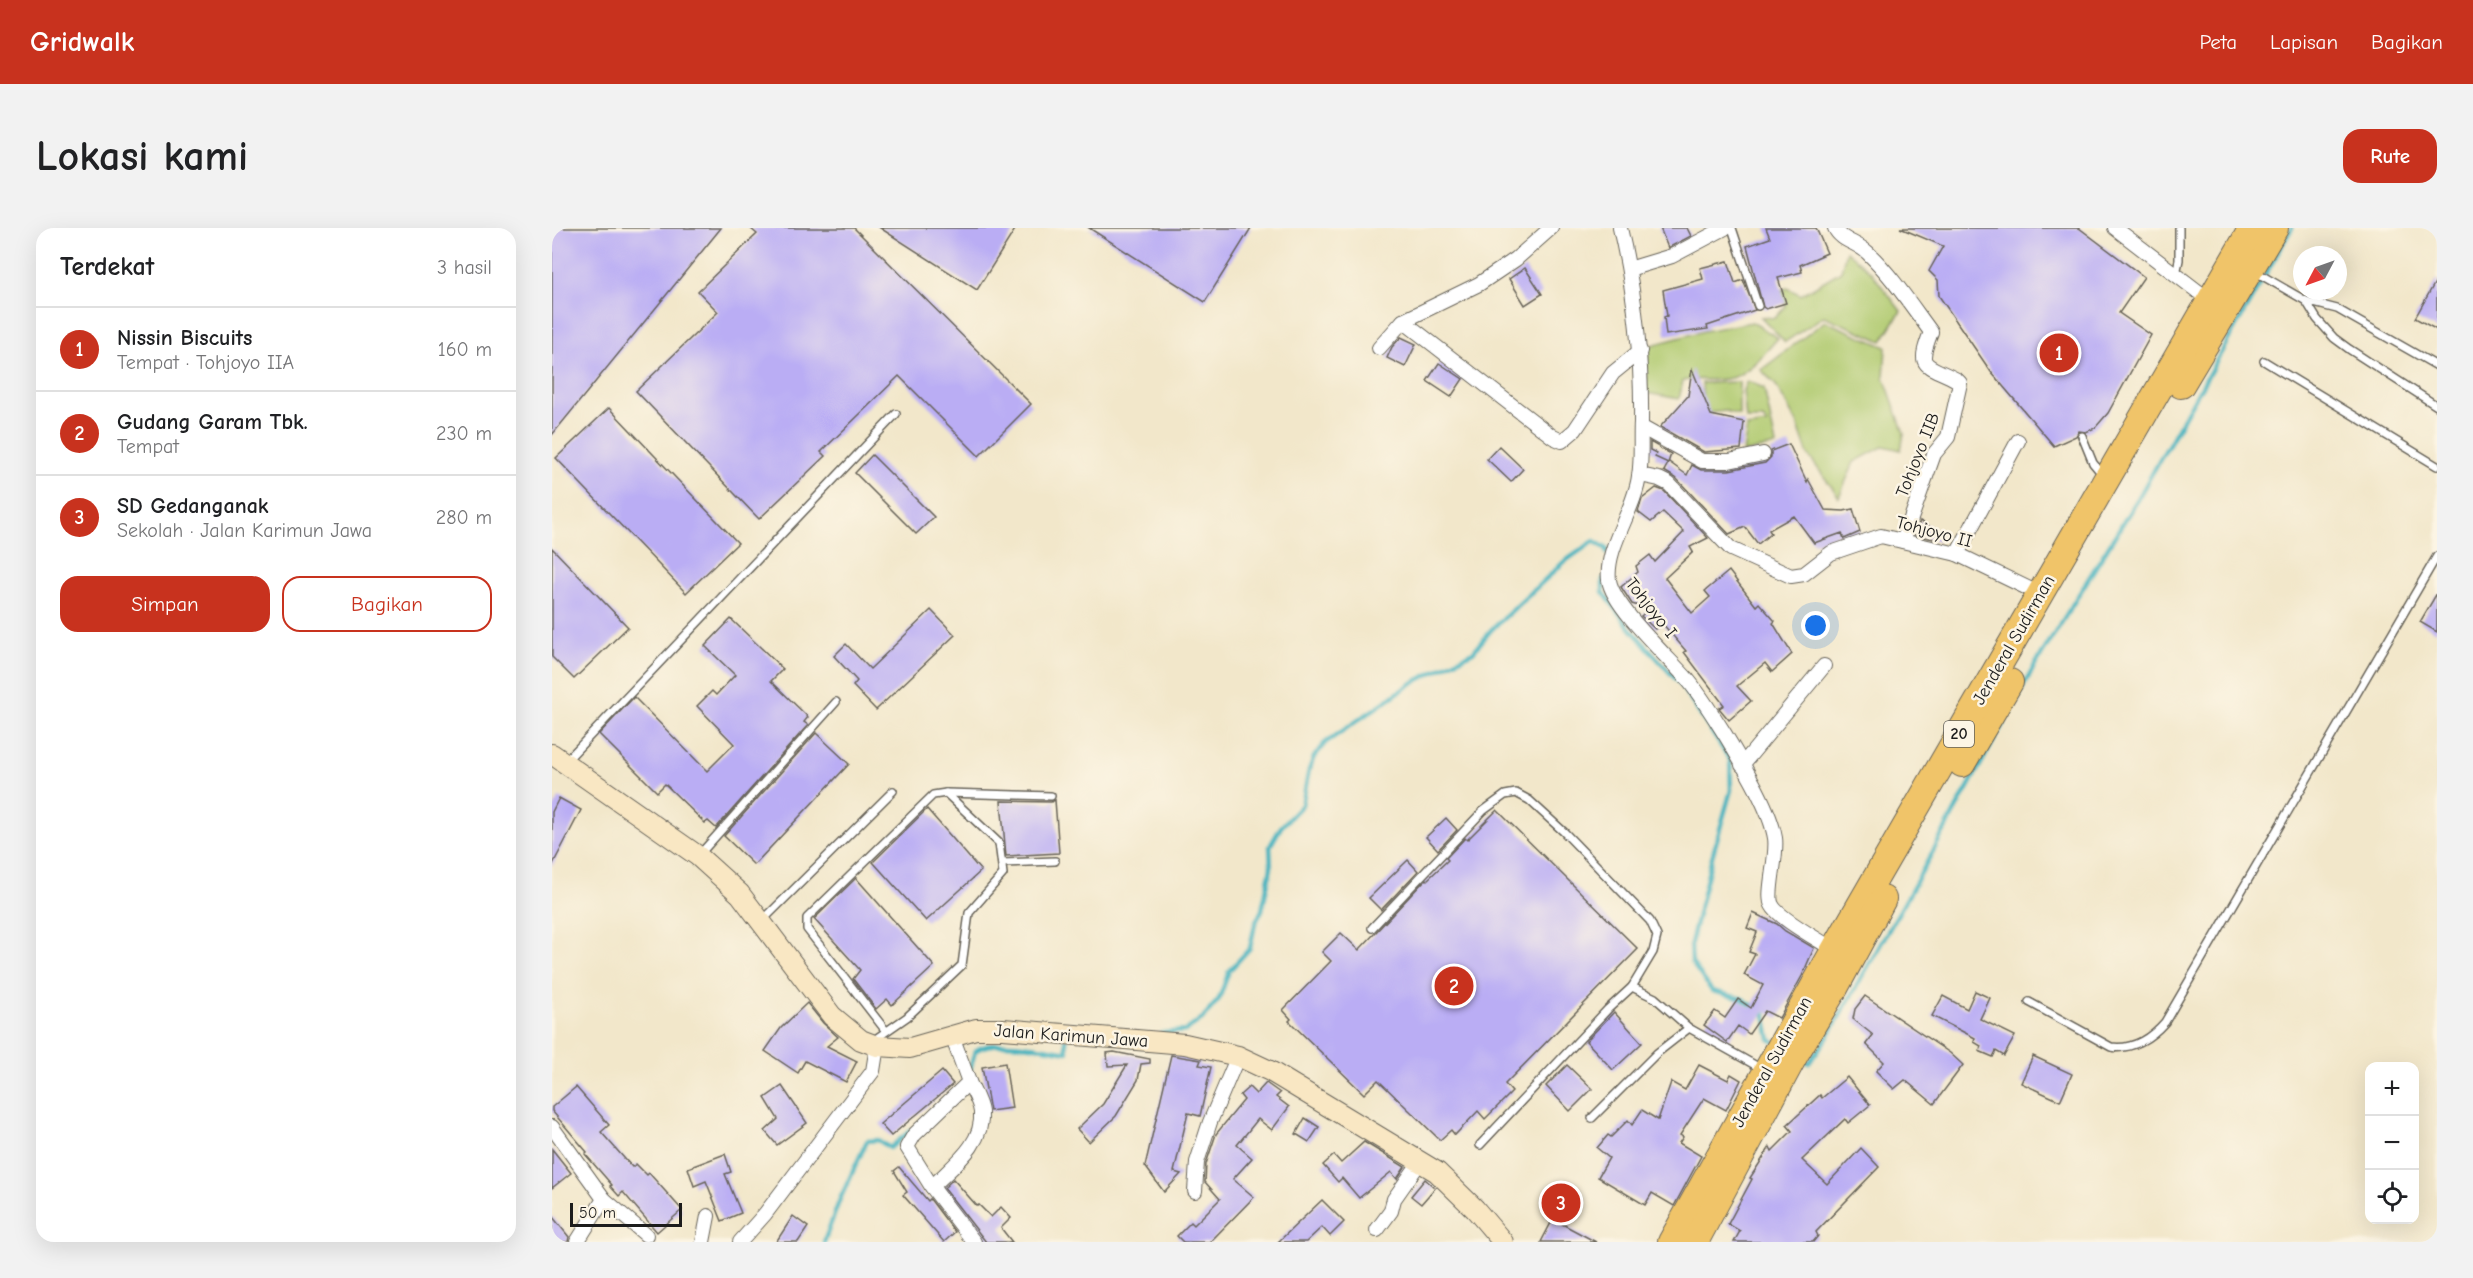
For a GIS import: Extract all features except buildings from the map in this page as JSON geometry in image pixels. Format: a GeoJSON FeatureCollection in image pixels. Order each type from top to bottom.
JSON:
{"type":"FeatureCollection","features":[{"type":"Feature","properties":{"kind":"highway","name":"Jenderal Sudirman"},"geometry":{"type":"LineString","coordinates":[[2242,263],[2252,228]]}},
{"type":"Feature","properties":{"kind":"highway","name":"Jenderal Sudirman"},"geometry":{"type":"LineString","coordinates":[[1827,983],[1834,950],[1982,712],[2242,263],[2275,228]]}},
{"type":"Feature","properties":{"kind":"highway","name":"Jenderal Sudirman"},"geometry":{"type":"LineString","coordinates":[[1671,1242],[1774,1076],[1827,983],[1881,904],[2042,595],[2217,306]]}},
{"type":"Feature","properties":{"kind":"highway","name":"Jenderal Sudirman"},"geometry":{"type":"LineString","coordinates":[[1695,1242],[1774,1076]]}},
{"type":"Feature","properties":{"kind":"street"},"geometry":{"type":"LineString","coordinates":[[1379,348],[1403,321],[1479,284],[1516,259],[1551,228]]}},
{"type":"Feature","properties":{"kind":"street","name":"Tohjoyo I"},"geometry":{"type":"LineString","coordinates":[[1620,228],[1629,269],[1640,351],[1640,475],[1634,499],[1610,565],[1611,587],[1621,605],[1689,681],[1742,765],[1764,808],[1775,837],[1776,850],[1769,897],[1771,905],[1777,912],[1834,950]]}},
{"type":"Feature","properties":{"kind":"street"},"geometry":{"type":"LineString","coordinates":[[1629,269],[1672,256],[1725,228]]}},
{"type":"Feature","properties":{"kind":"street","name":"Tohjoyo IIB"},"geometry":{"type":"LineString","coordinates":[[1835,228],[1840,236],[1858,244],[1876,261],[1931,332],[1922,358],[1930,367],[1957,380],[1960,388],[1948,436],[1935,454],[1903,541]]}},
{"type":"Feature","properties":{"kind":"street"},"geometry":{"type":"LineString","coordinates":[[2115,228],[2217,306]]}},
{"type":"Feature","properties":{"kind":"street"},"geometry":{"type":"LineString","coordinates":[[1403,321],[1543,430],[1562,441],[1575,430],[1613,373],[1640,351]]}},
{"type":"Feature","properties":{"kind":"street"},"geometry":{"type":"LineString","coordinates":[[1641,427],[1702,460],[1729,461],[1763,454]]}},
{"type":"Feature","properties":{"kind":"street"},"geometry":{"type":"LineString","coordinates":[[1957,554],[2018,441]]}},
{"type":"Feature","properties":{"kind":"street","name":"Tohjoyo II"},"geometry":{"type":"LineString","coordinates":[[1640,475],[1659,479],[1669,484],[1731,549],[1791,576],[1804,574],[1831,553],[1881,536],[1957,554],[2042,595]]}},
{"type":"Feature","properties":{"kind":"street"},"geometry":{"type":"LineString","coordinates":[[1742,765],[1824,666]]}},
{"type":"Feature","properties":{"kind":"street"},"geometry":{"type":"LineString","coordinates":[[559,758],[698,856],[740,894],[832,1016],[861,1040],[877,1040],[873,1071],[765,1214],[740,1242]]}},
{"type":"Feature","properties":{"kind":"street","name":"Jalan Karimun Jawa"},"geometry":{"type":"LineString","coordinates":[[877,1040],[910,1048],[976,1029],[1037,1031],[1185,1044],[1238,1056],[1270,1071],[1437,1172],[1458,1191],[1503,1242]]}},
{"type":"Feature","properties":{"kind":"street"},"geometry":{"type":"LineString","coordinates":[[932,1187],[972,1146],[980,1129],[981,1110],[952,1036]]}},
{"type":"Feature","properties":{"kind":"street"},"geometry":{"type":"LineString","coordinates":[[1195,1191],[1197,1162],[1210,1122],[1238,1056]]}},
{"type":"Feature","properties":{"kind":"street"},"geometry":{"type":"LineString","coordinates":[[969,1082],[914,1135],[907,1147],[932,1187],[974,1242]]}},
{"type":"Feature","properties":{"kind":"street"},"geometry":{"type":"LineString","coordinates":[[552,1127],[604,1199],[646,1235]]}},
{"type":"Feature","properties":{"kind":"street"},"geometry":{"type":"LineString","coordinates":[[1377,1230],[1391,1210],[1394,1198],[1420,1162]]}},
{"type":"Feature","properties":{"kind":"street"},"geometry":{"type":"LineString","coordinates":[[577,1242],[604,1199]]}},
{"type":"Feature","properties":{"kind":"street"},"geometry":{"type":"LineString","coordinates":[[704,1242],[708,1216]]}},
{"type":"Feature","properties":{"kind":"lane"},"geometry":{"type":"LineString","coordinates":[[1732,228],[1758,306]]}},
{"type":"Feature","properties":{"kind":"lane"},"geometry":{"type":"LineString","coordinates":[[2176,274],[2179,260],[2179,228]]}},
{"type":"Feature","properties":{"kind":"lane"},"geometry":{"type":"LineString","coordinates":[[2242,263],[2306,302],[2337,309],[2437,366]]}},
{"type":"Feature","properties":{"kind":"lane"},"geometry":{"type":"LineString","coordinates":[[2306,302],[2334,339],[2437,406]]}},
{"type":"Feature","properties":{"kind":"lane"},"geometry":{"type":"LineString","coordinates":[[2264,361],[2437,466]]}},
{"type":"Feature","properties":{"kind":"lane"},"geometry":{"type":"LineString","coordinates":[[559,758],[896,414]]}},
{"type":"Feature","properties":{"kind":"lane"},"geometry":{"type":"LineString","coordinates":[[2082,436],[2093,463],[2111,481]]}},
{"type":"Feature","properties":{"kind":"lane"},"geometry":{"type":"LineString","coordinates":[[2030,1002],[2111,1047],[2120,1048],[2131,1045],[2157,1032],[2326,749],[2437,556]]}},
{"type":"Feature","properties":{"kind":"lane"},"geometry":{"type":"LineString","coordinates":[[698,856],[836,702]]}},
{"type":"Feature","properties":{"kind":"lane"},"geometry":{"type":"LineString","coordinates":[[762,921],[893,791]]}},
{"type":"Feature","properties":{"kind":"lane"},"geometry":{"type":"LineString","coordinates":[[946,793],[999,843],[1003,874],[969,913],[962,965],[907,1017],[877,1040],[807,929],[807,918],[933,795],[946,793],[1051,796]]}},
{"type":"Feature","properties":{"kind":"lane"},"geometry":{"type":"LineString","coordinates":[[1371,928],[1483,812],[1506,795],[1516,793],[1529,800],[1564,832],[1650,921],[1657,936],[1653,952],[1632,987],[1608,1009],[1480,1145]]}},
{"type":"Feature","properties":{"kind":"lane"},"geometry":{"type":"LineString","coordinates":[[1002,863],[1056,861]]}},
{"type":"Feature","properties":{"kind":"lane"},"geometry":{"type":"LineString","coordinates":[[1632,987],[1655,998],[1689,1028],[1774,1076]]}},
{"type":"Feature","properties":{"kind":"lane"},"geometry":{"type":"LineString","coordinates":[[1592,1118],[1658,1053],[1689,1028]]}},
{"type":"Feature","properties":{"kind":"green space"},"geometry":{"type":"Polygon","coordinates":[[[1846,251],[1871,272],[1901,311],[1882,341],[1824,316],[1785,342],[1761,317],[1775,318],[1786,306],[1780,291],[1787,288],[1801,295],[1841,271],[1846,251]]]}},
{"type":"Feature","properties":{"kind":"green space"},"geometry":{"type":"Polygon","coordinates":[[[1825,321],[1886,347],[1884,377],[1904,433],[1901,450],[1884,446],[1854,462],[1839,497],[1808,455],[1797,423],[1775,384],[1761,370],[1825,321]]]}},
{"type":"Feature","properties":{"kind":"green space"},"geometry":{"type":"Polygon","coordinates":[[[1752,322],[1778,338],[1755,363],[1741,374],[1726,379],[1683,381],[1679,399],[1646,393],[1648,346],[1704,331],[1752,322]]]}},
{"type":"Feature","properties":{"kind":"green space"},"geometry":{"type":"Polygon","coordinates":[[[1747,381],[1764,388],[1776,445],[1743,453],[1747,427],[1767,424],[1763,419],[1746,419],[1743,390],[1747,381]]]}},
{"type":"Feature","properties":{"kind":"green space"},"geometry":{"type":"Polygon","coordinates":[[[1739,382],[1739,415],[1726,411],[1707,413],[1703,410],[1702,383],[1739,382]]]}},
{"type":"Feature","properties":{"kind":"waterway"},"geometry":{"type":"LineString","coordinates":[[1801,1059],[1809,1063],[1830,1033],[2034,667],[2137,500],[2292,228]]}},
{"type":"Feature","properties":{"kind":"waterway"},"geometry":{"type":"LineString","coordinates":[[1162,1033],[1185,1031],[1202,1019],[1219,999],[1229,971],[1250,948],[1255,924],[1262,910],[1271,868],[1270,846],[1281,827],[1302,805],[1309,770],[1314,757],[1325,743],[1412,683],[1473,652],[1491,630],[1564,562],[1594,541],[1607,549],[1607,553]]}},
{"type":"Feature","properties":{"kind":"waterway"},"geometry":{"type":"LineString","coordinates":[[1603,579],[1603,592],[1629,627],[1681,685],[1730,760],[1731,790],[1691,943],[1692,963],[1712,991],[1743,999],[1765,1014],[1770,1039],[1774,1042]]}},
{"type":"Feature","properties":{"kind":"waterway"},"geometry":{"type":"LineString","coordinates":[[970,1070],[975,1051],[984,1047],[1007,1044],[1067,1052],[1066,1040]]}},
{"type":"Feature","properties":{"kind":"waterway"},"geometry":{"type":"LineString","coordinates":[[824,1242],[840,1199],[867,1141],[878,1140],[890,1148],[910,1131]]}},
{"type":"Feature","properties":{"kind":"place","name":"Nissin Biscuits"},"geometry":{"type":"Point","coordinates":[2059,353]}},
{"type":"Feature","properties":{"kind":"place","name":"Gudang Garam Tbk."},"geometry":{"type":"Point","coordinates":[1454,986]}},
{"type":"Feature","properties":{"kind":"place","name":"SD Gedanganak"},"geometry":{"type":"Point","coordinates":[1561,1203]}}]}
